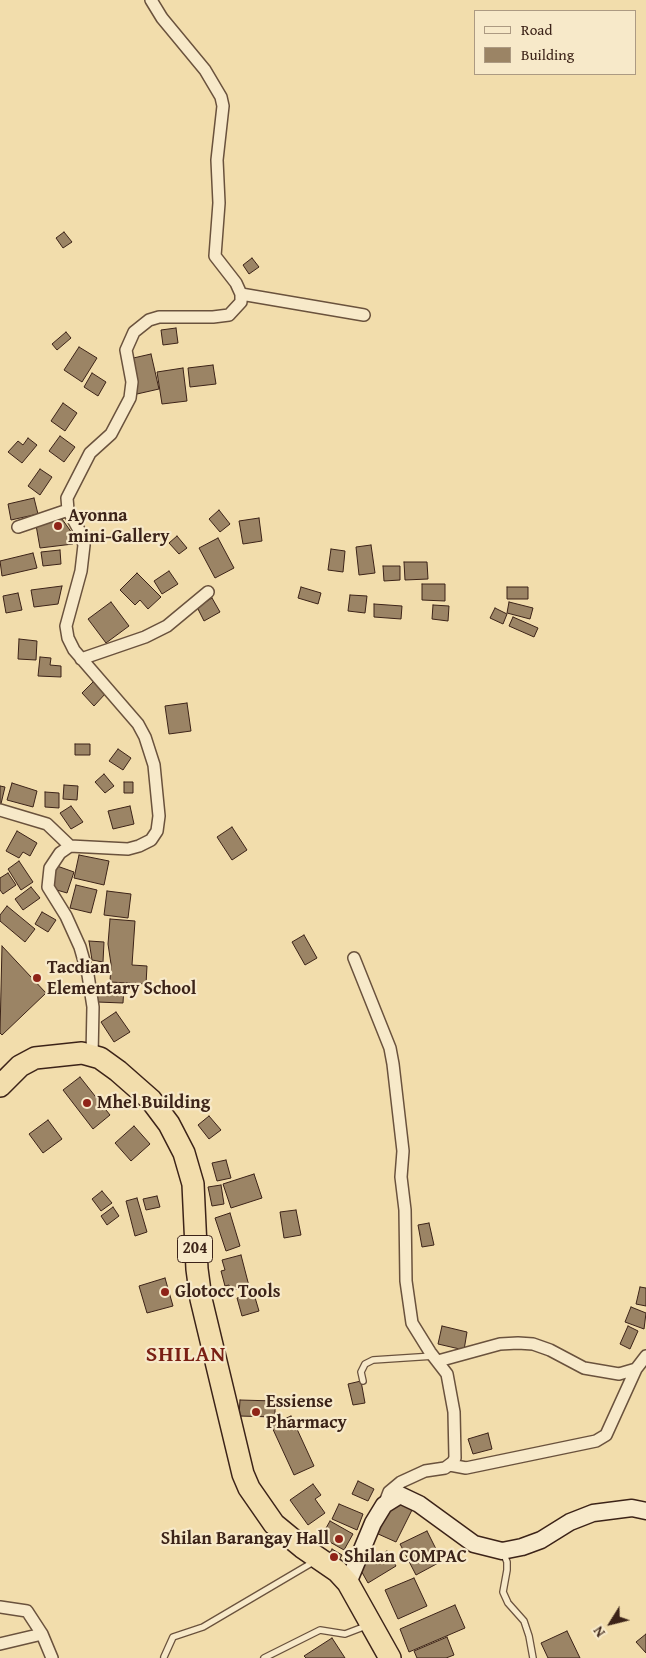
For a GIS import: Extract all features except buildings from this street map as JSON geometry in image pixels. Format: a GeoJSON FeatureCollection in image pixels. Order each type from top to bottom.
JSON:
{"type":"FeatureCollection","features":[{"type":"Feature","properties":{"kind":"highway","name":"204"},"geometry":{"type":"LineString","coordinates":[[0,1086],[20,1066],[35,1058],[82,1053],[100,1058],[118,1071],[151,1100],[169,1124],[184,1153],[193,1184],[196,1269],[201,1299],[243,1474],[260,1507],[274,1524],[348,1583],[390,1658]]}},
{"type":"Feature","properties":{"kind":"main road"},"geometry":{"type":"LineString","coordinates":[[348,1583],[374,1523],[384,1505],[394,1497],[405,1496],[474,1544],[502,1551],[522,1548],[540,1540],[570,1522],[593,1513],[632,1508],[646,1511]]}},
{"type":"Feature","properties":{"kind":"street"},"geometry":{"type":"LineString","coordinates":[[92,1056],[93,1007],[88,975],[80,947],[66,916],[48,887],[50,868],[60,853],[70,846],[128,849],[139,846],[151,840],[157,831],[159,816],[154,765],[145,737],[138,724],[74,650],[66,626],[82,571],[84,545],[79,530],[68,510],[67,498],[72,484],[90,453],[111,434],[130,398],[132,382],[126,350],[134,332],[149,320],[160,317],[213,317],[229,315],[241,302],[241,294],[236,283],[215,256],[219,203],[217,160],[223,106],[221,97],[205,70],[162,18],[151,0]]}},
{"type":"Feature","properties":{"kind":"street"},"geometry":{"type":"LineString","coordinates":[[241,294],[364,315]]}},
{"type":"Feature","properties":{"kind":"street"},"geometry":{"type":"LineString","coordinates":[[18,527],[68,510]]}},
{"type":"Feature","properties":{"kind":"street"},"geometry":{"type":"LineString","coordinates":[[81,659],[118,647],[167,626],[208,592]]}},
{"type":"Feature","properties":{"kind":"street"},"geometry":{"type":"LineString","coordinates":[[3,814],[47,824],[70,846]]}},
{"type":"Feature","properties":{"kind":"street"},"geometry":{"type":"LineString","coordinates":[[354,958],[390,1048],[403,1151],[401,1177],[409,1306],[412,1323],[447,1374],[454,1412],[455,1458],[450,1465]]}},
{"type":"Feature","properties":{"kind":"street"},"geometry":{"type":"LineString","coordinates":[[436,1359],[500,1344],[518,1343],[533,1344],[550,1350],[584,1368],[619,1374],[636,1369]]}},
{"type":"Feature","properties":{"kind":"street"},"geometry":{"type":"LineString","coordinates":[[384,1505],[389,1492],[401,1482],[424,1471],[440,1469],[450,1465],[466,1468],[596,1441],[606,1435],[636,1369],[646,1356]]}},
{"type":"Feature","properties":{"kind":"street"},"geometry":{"type":"LineString","coordinates":[[0,1607],[27,1611],[42,1634],[52,1658]]}},
{"type":"Feature","properties":{"kind":"street"},"geometry":{"type":"LineString","coordinates":[[0,1644],[42,1634]]}},
{"type":"Feature","properties":{"kind":"lane"},"geometry":{"type":"LineString","coordinates":[[363,1381],[361,1372],[365,1364],[373,1360],[436,1359]]}},
{"type":"Feature","properties":{"kind":"lane"},"geometry":{"type":"LineString","coordinates":[[502,1551],[508,1570],[504,1592],[508,1603],[524,1621],[533,1658]]}},
{"type":"Feature","properties":{"kind":"lane"},"geometry":{"type":"LineString","coordinates":[[164,1657],[173,1637],[204,1627],[319,1559]]}},
{"type":"Feature","properties":{"kind":"lane"},"geometry":{"type":"LineString","coordinates":[[264,1658],[320,1630],[345,1634],[370,1624]]}},
{"type":"Feature","properties":{"kind":"place","name":"Ayonna mini-Gallery"},"geometry":{"type":"Point","coordinates":[58,526]}},
{"type":"Feature","properties":{"kind":"place","name":"Tacdian Elementary School"},"geometry":{"type":"Point","coordinates":[37,978]}},
{"type":"Feature","properties":{"kind":"place","name":"Mhel Building"},"geometry":{"type":"Point","coordinates":[87,1103]}},
{"type":"Feature","properties":{"kind":"place","name":"Glotocc Tools"},"geometry":{"type":"Point","coordinates":[165,1292]}},
{"type":"Feature","properties":{"kind":"place","name":"Essiense Pharmacy"},"geometry":{"type":"Point","coordinates":[256,1412]}},
{"type":"Feature","properties":{"kind":"place","name":"Shilan Barangay Hall"},"geometry":{"type":"Point","coordinates":[339,1539]}},
{"type":"Feature","properties":{"kind":"place","name":"Shilan COMPAC"},"geometry":{"type":"Point","coordinates":[334,1557]}},
{"type":"Feature","properties":{"kind":"district","name":"SHILAN"},"geometry":{"type":"Point","coordinates":[186,1355]}}]}
